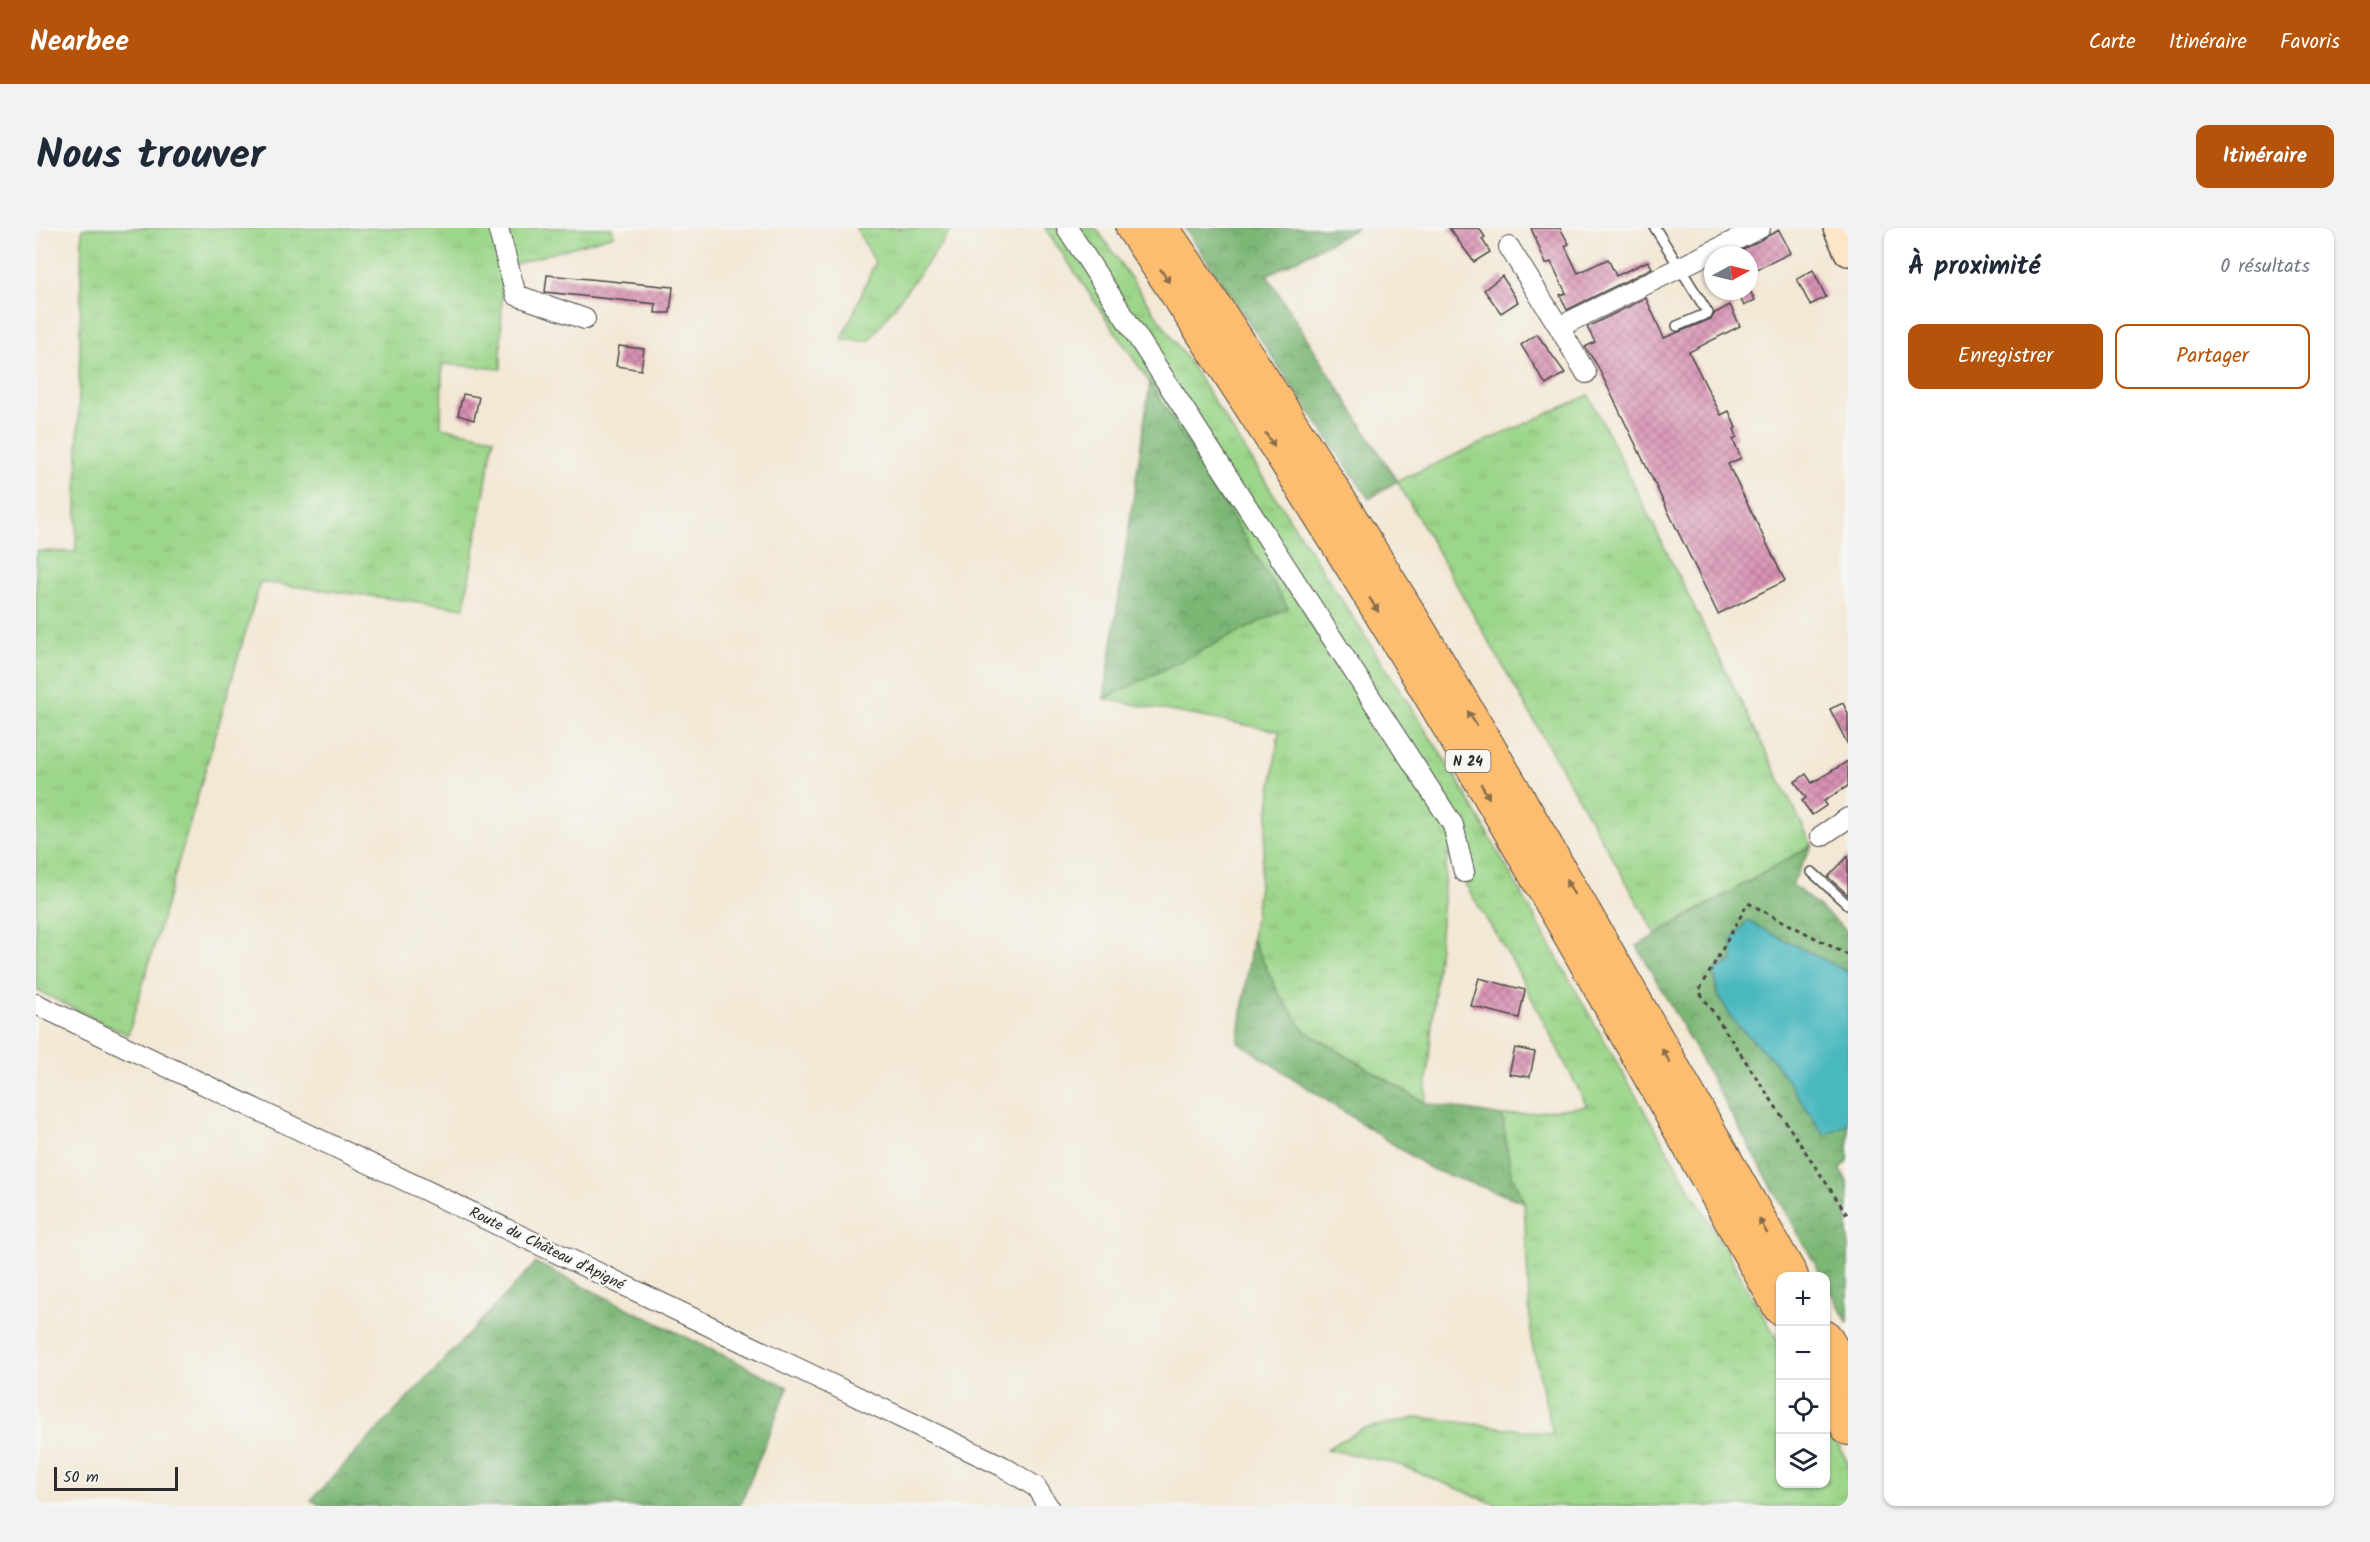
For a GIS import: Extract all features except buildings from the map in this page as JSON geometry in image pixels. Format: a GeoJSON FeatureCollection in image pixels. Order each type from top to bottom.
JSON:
{"type":"FeatureCollection","features":[{"type":"Feature","properties":{"kind":"highway","name":"N 24"},"geometry":{"type":"LineString","coordinates":[[1132,228],[1195,322],[1392,632],[1776,1302]]}},
{"type":"Feature","properties":{"kind":"highway","name":"N 24"},"geometry":{"type":"LineString","coordinates":[[1163,228],[1328,478],[1414,621],[1790,1272]]}},
{"type":"Feature","properties":{"kind":"highway"},"geometry":{"type":"LineString","coordinates":[[1830,1343],[1848,1376]]}},
{"type":"Feature","properties":{"kind":"highway"},"geometry":{"type":"LineString","coordinates":[[1830,1396],[1848,1429]]}},
{"type":"Feature","properties":{"kind":"main road"},"geometry":{"type":"LineString","coordinates":[[1837,228],[1848,252]]}},
{"type":"Feature","properties":{"kind":"street"},"geometry":{"type":"LineString","coordinates":[[498,228],[516,295],[585,320]]}},
{"type":"Feature","properties":{"kind":"street"},"geometry":{"type":"LineString","coordinates":[[1067,228],[1453,825],[1464,872]]}},
{"type":"Feature","properties":{"kind":"street"},"geometry":{"type":"LineString","coordinates":[[1559,327],[1760,228]]}},
{"type":"Feature","properties":{"kind":"street"},"geometry":{"type":"LineString","coordinates":[[1509,247],[1586,373]]}},
{"type":"Feature","properties":{"kind":"street"},"geometry":{"type":"LineString","coordinates":[[1821,836],[1848,818]]}},
{"type":"Feature","properties":{"kind":"street","name":"Route du Château d'Apigné"},"geometry":{"type":"LineString","coordinates":[[36,1004],[1002,1466],[1036,1487],[1048,1506]]}},
{"type":"Feature","properties":{"kind":"lane"},"geometry":{"type":"LineString","coordinates":[[1655,228],[1708,312],[1677,326]]}},
{"type":"Feature","properties":{"kind":"lane"},"geometry":{"type":"LineString","coordinates":[[1812,872],[1848,905]]}},
{"type":"Feature","properties":{"kind":"path"},"geometry":{"type":"LineString","coordinates":[[1848,955],[1748,903],[1699,991],[1848,1216]]}},
{"type":"Feature","properties":{"kind":"green space"},"geometry":{"type":"Polygon","coordinates":[[[82,228],[612,228],[614,235],[502,268],[501,369],[442,364],[441,427],[494,438],[464,608],[260,582],[128,1035],[36,990],[36,551],[76,552],[82,228]]]}},
{"type":"Feature","properties":{"kind":"green space"},"geometry":{"type":"Polygon","coordinates":[[[856,228],[953,228],[869,341],[842,340],[875,262],[856,228]]]}},
{"type":"Feature","properties":{"kind":"green space"},"geometry":{"type":"Polygon","coordinates":[[[1045,228],[1096,228],[1186,358],[1457,779],[1594,1023],[1776,1337],[1776,1488],[1830,1488],[1830,1430],[1848,1463],[1848,1506],[1500,1506],[1397,1464],[1326,1449],[1362,1429],[1421,1417],[1553,1434],[1531,1339],[1524,1202],[1511,1173],[1502,1116],[1587,1106],[1514,964],[1447,854],[1425,1103],[1305,1031],[1279,994],[1252,939],[1279,731],[1104,699],[1287,608],[1150,383],[1045,228]]]}},
{"type":"Feature","properties":{"kind":"green space"},"geometry":{"type":"Polygon","coordinates":[[[1185,228],[1358,228],[1267,275],[1397,481],[1369,499],[1185,228]]]}},
{"type":"Feature","properties":{"kind":"green space"},"geometry":{"type":"Polygon","coordinates":[[[1150,383],[1288,608],[1104,699],[1150,383]]]}},
{"type":"Feature","properties":{"kind":"green space"},"geometry":{"type":"Polygon","coordinates":[[[1589,395],[1812,845],[1656,934],[1397,481],[1589,395]]]}},
{"type":"Feature","properties":{"kind":"green space"},"geometry":{"type":"Polygon","coordinates":[[[1812,845],[1792,884],[1848,932],[1848,972],[1747,921],[1732,941],[1733,961],[1715,970],[1716,992],[1734,1022],[1774,1061],[1824,1134],[1848,1124],[1848,1161],[1840,1169],[1848,1183],[1848,1324],[1830,1290],[1830,1272],[1820,1272],[1637,946],[1812,845]]]}},
{"type":"Feature","properties":{"kind":"green space"},"geometry":{"type":"Polygon","coordinates":[[[1252,939],[1279,994],[1305,1031],[1425,1103],[1502,1116],[1511,1173],[1524,1202],[1431,1169],[1238,1042],[1252,939]]]}},
{"type":"Feature","properties":{"kind":"green space"},"geometry":{"type":"Polygon","coordinates":[[[536,1263],[788,1387],[740,1506],[322,1506],[311,1500],[536,1263]]]}},
{"type":"Feature","properties":{"kind":"water"},"geometry":{"type":"Polygon","coordinates":[[[1747,921],[1848,972],[1848,1124],[1824,1135],[1774,1061],[1734,1022],[1717,993],[1715,970],[1733,961],[1732,941],[1747,921]]]}}]}
